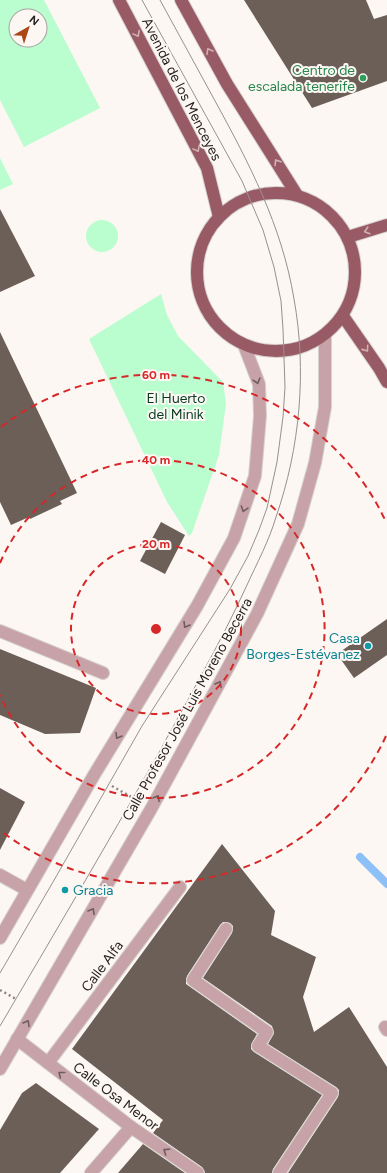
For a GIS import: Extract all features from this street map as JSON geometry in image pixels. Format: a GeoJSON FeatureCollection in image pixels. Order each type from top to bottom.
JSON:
{"type":"FeatureCollection","features":[{"type":"Feature","properties":{"kind":"main road","name":"Avenida de los Menceyes"},"geometry":{"type":"LineString","coordinates":[[119,0],[207,168],[218,217]]}},
{"type":"Feature","properties":{"kind":"main road"},"geometry":{"type":"LineString","coordinates":[[181,0],[227,84],[298,195]]}},
{"type":"Feature","properties":{"kind":"main road"},"geometry":{"type":"LineString","coordinates":[[263,193],[298,195],[319,205],[348,237],[356,263],[354,291],[343,316],[325,336],[299,349],[270,349],[244,345],[226,335],[204,306],[196,277],[200,248],[218,217],[237,203],[263,193]]}},
{"type":"Feature","properties":{"kind":"main road"},"geometry":{"type":"LineString","coordinates":[[348,237],[387,225]]}},
{"type":"Feature","properties":{"kind":"main road"},"geometry":{"type":"LineString","coordinates":[[343,316],[387,382]]}},
{"type":"Feature","properties":{"kind":"street","name":"Calle Profesor José Luis Moreno Becerra"},"geometry":{"type":"LineString","coordinates":[[0,1069],[151,809],[257,614],[298,524],[315,463],[325,407],[325,336]]}},
{"type":"Feature","properties":{"kind":"street"},"geometry":{"type":"LineString","coordinates":[[0,938],[94,775],[197,606],[234,538],[254,476],[260,416],[259,384],[244,345]]}},
{"type":"Feature","properties":{"kind":"street"},"geometry":{"type":"LineString","coordinates":[[0,631],[103,672]]}},
{"type":"Feature","properties":{"kind":"street"},"geometry":{"type":"LineString","coordinates":[[0,875],[27,890]]}},
{"type":"Feature","properties":{"kind":"street","name":"Calle Alfa"},"geometry":{"type":"LineString","coordinates":[[48,1064],[180,887]]}},
{"type":"Feature","properties":{"kind":"street"},"geometry":{"type":"LineString","coordinates":[[226,929],[193,980],[267,1032],[258,1046],[332,1094],[280,1173]]}},
{"type":"Feature","properties":{"kind":"street","name":"Calle Osa Menor"},"geometry":{"type":"LineString","coordinates":[[17,1039],[130,1127],[198,1173]]}},
{"type":"Feature","properties":{"kind":"street"},"geometry":{"type":"LineString","coordinates":[[91,1173],[130,1127]]}},
{"type":"Feature","properties":{"kind":"path"},"geometry":{"type":"LineString","coordinates":[[108,783],[133,798]]}},
{"type":"Feature","properties":{"kind":"path"},"geometry":{"type":"LineString","coordinates":[[0,990],[16,999]]}},
{"type":"Feature","properties":{"kind":"green space"},"geometry":{"type":"Polygon","coordinates":[[[0,0],[44,0],[100,108],[24,147],[0,100],[0,0]]]}},
{"type":"Feature","properties":{"kind":"green space"},"geometry":{"type":"Polygon","coordinates":[[[0,158],[13,184],[0,190],[0,158]]]}},
{"type":"Feature","properties":{"kind":"green space"},"geometry":{"type":"Polygon","coordinates":[[[99,220],[105,220],[115,227],[118,236],[117,242],[111,249],[105,252],[99,252],[89,245],[86,239],[86,233],[93,223],[99,220]]]}},
{"type":"Feature","properties":{"kind":"green space","name":"El Huerto del Minik"},"geometry":{"type":"Polygon","coordinates":[[[161,294],[167,315],[178,336],[223,382],[226,404],[219,455],[192,533],[189,536],[167,502],[89,339],[161,294]]]}},
{"type":"Feature","properties":{"kind":"building"},"geometry":{"type":"Polygon","coordinates":[[[244,0],[366,0],[374,19],[387,15],[387,81],[312,108],[244,0]]]}},
{"type":"Feature","properties":{"kind":"building"},"geometry":{"type":"Polygon","coordinates":[[[0,209],[35,276],[0,292],[0,209]]]}},
{"type":"Feature","properties":{"kind":"building"},"geometry":{"type":"Polygon","coordinates":[[[0,332],[77,493],[60,501],[62,504],[30,519],[29,517],[11,525],[0,502],[0,332]]]}},
{"type":"Feature","properties":{"kind":"building"},"geometry":{"type":"Polygon","coordinates":[[[161,522],[185,535],[165,574],[140,561],[161,522]]]}},
{"type":"Feature","properties":{"kind":"building","name":"Casa Borges-Estévanez"},"geometry":{"type":"Polygon","coordinates":[[[387,619],[387,655],[354,678],[337,654],[387,619]]]}},
{"type":"Feature","properties":{"kind":"building"},"geometry":{"type":"Polygon","coordinates":[[[0,649],[96,688],[80,733],[45,734],[0,715],[0,649]]]}},
{"type":"Feature","properties":{"kind":"building"},"geometry":{"type":"Polygon","coordinates":[[[0,788],[25,802],[0,850],[0,788]]]}},
{"type":"Feature","properties":{"kind":"building"},"geometry":{"type":"Polygon","coordinates":[[[222,844],[275,911],[271,935],[316,957],[303,997],[314,1032],[349,1007],[387,1067],[387,1173],[288,1173],[338,1097],[339,1090],[268,1044],[274,1033],[272,1026],[203,978],[232,933],[233,926],[230,923],[223,922],[220,925],[187,976],[186,984],[257,1034],[251,1045],[251,1049],[254,1052],[322,1095],[273,1169],[272,1173],[205,1173],[202,1167],[153,1133],[163,1120],[72,1049],[222,844]]]}},
{"type":"Feature","properties":{"kind":"building"},"geometry":{"type":"Polygon","coordinates":[[[36,1083],[99,1129],[60,1173],[0,1173],[0,1130],[22,1093],[36,1083]]]}},
{"type":"Feature","properties":{"kind":"building"},"geometry":{"type":"Polygon","coordinates":[[[143,1144],[185,1173],[118,1173],[143,1144]]]}},
{"type":"Feature","properties":{"kind":"waterway"},"geometry":{"type":"LineString","coordinates":[[360,857],[387,884]]}},
{"type":"Feature","properties":{"kind":"tram line"},"geometry":{"type":"LineString","coordinates":[[0,973],[142,726],[230,589],[248,556],[267,508],[277,462],[285,387],[281,301],[274,267],[263,230],[242,181],[142,0]]}},
{"type":"Feature","properties":{"kind":"tram line"},"geometry":{"type":"LineString","coordinates":[[0,1026],[157,756],[226,629],[270,535],[284,491],[296,437],[300,381],[298,326],[289,272],[281,246],[273,221],[252,171],[160,0]]}},
{"type":"Feature","properties":{"kind":"place","name":"Centro de escalada tenerife"},"geometry":{"type":"Point","coordinates":[363,78]}},
{"type":"Feature","properties":{"kind":"place","name":"Casa Borges-Estévanez"},"geometry":{"type":"Point","coordinates":[368,646]}},
{"type":"Feature","properties":{"kind":"place","name":"Gracia"},"geometry":{"type":"Point","coordinates":[65,890]}}]}
